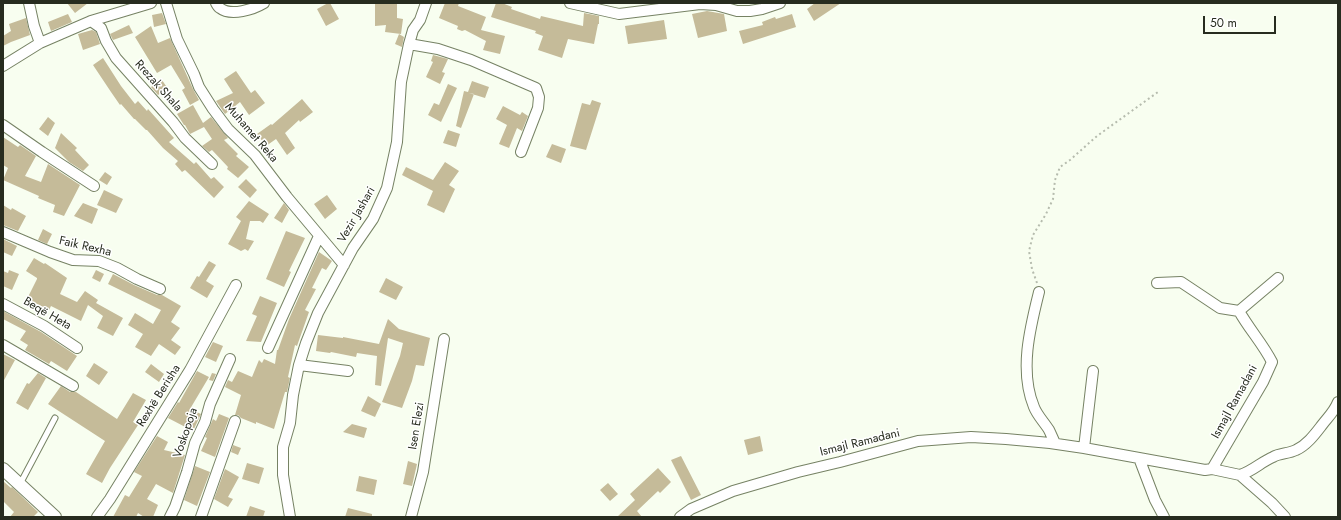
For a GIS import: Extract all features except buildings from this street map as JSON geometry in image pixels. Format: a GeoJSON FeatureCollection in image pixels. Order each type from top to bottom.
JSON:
{"type":"FeatureCollection","features":[{"type":"Feature","properties":{"kind":"street"},"geometry":{"type":"LineString","coordinates":[[29,3],[34,26],[40,43]]}},
{"type":"Feature","properties":{"kind":"street","name":"Muhamet Reka"},"geometry":{"type":"LineString","coordinates":[[166,3],[177,39],[199,87],[213,109],[228,129],[255,155],[344,265]]}},
{"type":"Feature","properties":{"kind":"street"},"geometry":{"type":"LineString","coordinates":[[216,3],[220,9],[229,12],[258,6],[264,3]]}},
{"type":"Feature","properties":{"kind":"street","name":"Vezir Jashari"},"geometry":{"type":"LineString","coordinates":[[290,517],[284,475],[283,447],[290,423],[293,395],[299,365],[318,313],[344,265],[373,218],[387,188],[397,142],[402,82],[409,44],[413,30],[420,20],[426,3]]}},
{"type":"Feature","properties":{"kind":"street"},"geometry":{"type":"LineString","coordinates":[[570,3],[619,14],[700,4],[716,5],[738,12],[762,9],[780,3]]}},
{"type":"Feature","properties":{"kind":"street"},"geometry":{"type":"LineString","coordinates":[[3,66],[40,43],[92,21],[145,4]]}},
{"type":"Feature","properties":{"kind":"street","name":"Rrezak Shala"},"geometry":{"type":"LineString","coordinates":[[92,21],[101,28],[106,42],[116,58],[173,122],[185,138],[212,164]]}},
{"type":"Feature","properties":{"kind":"street"},"geometry":{"type":"LineString","coordinates":[[409,44],[438,49],[472,60],[536,88],[539,97],[538,108],[521,152]]}},
{"type":"Feature","properties":{"kind":"street"},"geometry":{"type":"LineString","coordinates":[[3,125],[94,186]]}},
{"type":"Feature","properties":{"kind":"street","name":"Faik Rexha"},"geometry":{"type":"LineString","coordinates":[[3,232],[73,260],[99,261],[118,268],[137,279],[160,289]]}},
{"type":"Feature","properties":{"kind":"street"},"geometry":{"type":"LineString","coordinates":[[268,348],[319,236]]}},
{"type":"Feature","properties":{"kind":"street"},"geometry":{"type":"LineString","coordinates":[[1157,283],[1181,282],[1220,308],[1238,311],[1278,278]]}},
{"type":"Feature","properties":{"kind":"street","name":"Rexhë Berisha"},"geometry":{"type":"LineString","coordinates":[[97,517],[110,499],[190,370],[236,284]]}},
{"type":"Feature","properties":{"kind":"street"},"geometry":{"type":"LineString","coordinates":[[1039,292],[1027,351],[1030,394],[1034,408],[1056,443]]}},
{"type":"Feature","properties":{"kind":"street","name":"Beqë Heta"},"geometry":{"type":"LineString","coordinates":[[3,304],[44,326],[77,348]]}},
{"type":"Feature","properties":{"kind":"street","name":"Ismajl Ramadani"},"geometry":{"type":"LineString","coordinates":[[1212,469],[1263,382],[1272,362],[1267,351],[1238,311]]}},
{"type":"Feature","properties":{"kind":"street","name":"Isen Elezi"},"geometry":{"type":"LineString","coordinates":[[411,517],[423,472],[444,339]]}},
{"type":"Feature","properties":{"kind":"street"},"geometry":{"type":"LineString","coordinates":[[3,345],[73,386]]}},
{"type":"Feature","properties":{"kind":"street","name":"Voskopoja"},"geometry":{"type":"LineString","coordinates":[[170,517],[175,507],[195,444],[210,404],[230,359]]}},
{"type":"Feature","properties":{"kind":"street"},"geometry":{"type":"LineString","coordinates":[[299,365],[348,371]]}},
{"type":"Feature","properties":{"kind":"street"},"geometry":{"type":"LineString","coordinates":[[1084,448],[1093,371]]}},
{"type":"Feature","properties":{"kind":"street"},"geometry":{"type":"LineString","coordinates":[[1240,475],[1250,472],[1274,456],[1287,454],[1298,450],[1314,436],[1322,424],[1335,410],[1338,402]]}},
{"type":"Feature","properties":{"kind":"street"},"geometry":{"type":"LineString","coordinates":[[201,517],[225,448],[236,422]]}},
{"type":"Feature","properties":{"kind":"street","name":"Ismajl Ramadani"},"geometry":{"type":"LineString","coordinates":[[680,517],[691,509],[733,491],[798,472],[918,441],[971,437],[1056,443],[1240,475]]}},
{"type":"Feature","properties":{"kind":"street"},"geometry":{"type":"LineString","coordinates":[[1139,458],[1155,500],[1164,517]]}},
{"type":"Feature","properties":{"kind":"street"},"geometry":{"type":"LineString","coordinates":[[3,469],[55,517]]}},
{"type":"Feature","properties":{"kind":"street"},"geometry":{"type":"LineString","coordinates":[[1240,475],[1285,517]]}},
{"type":"Feature","properties":{"kind":"lane"},"geometry":{"type":"LineString","coordinates":[[20,484],[55,418]]}},
{"type":"Feature","properties":{"kind":"path"},"geometry":{"type":"LineString","coordinates":[[1039,292],[1037,281],[1032,269],[1029,251],[1033,236],[1053,199],[1055,180],[1060,167],[1097,136],[1158,92]]}}]}
